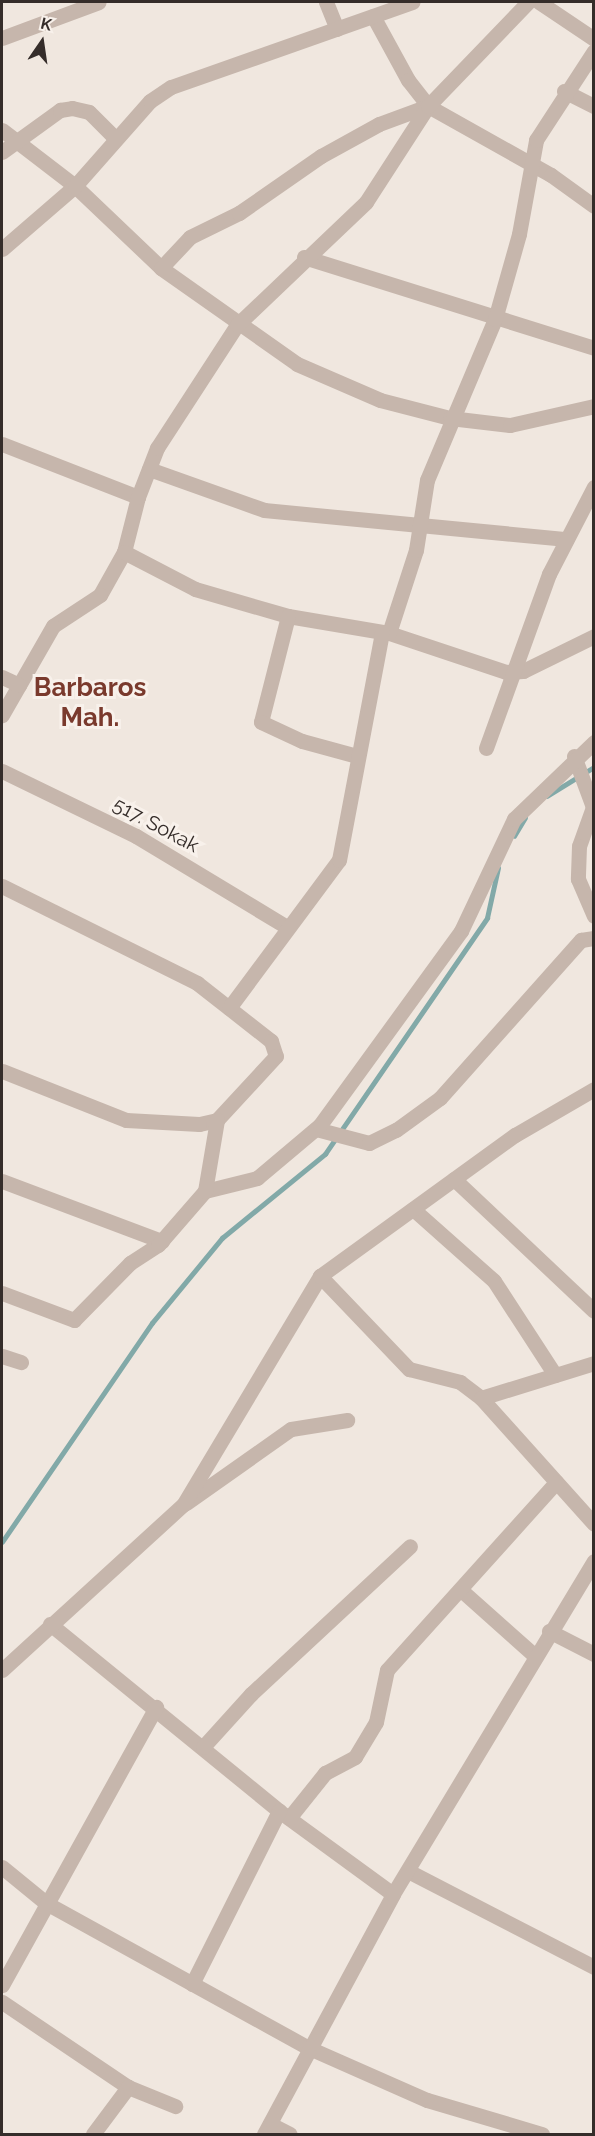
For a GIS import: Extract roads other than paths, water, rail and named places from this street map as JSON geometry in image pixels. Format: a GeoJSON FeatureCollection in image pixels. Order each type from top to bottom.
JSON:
{"type":"FeatureCollection","features":[{"type":"Feature","properties":{"kind":"street"},"geometry":{"type":"LineString","coordinates":[[2,38],[99,2]]}},
{"type":"Feature","properties":{"kind":"street"},"geometry":{"type":"LineString","coordinates":[[326,2],[337,29]]}},
{"type":"Feature","properties":{"kind":"street"},"geometry":{"type":"LineString","coordinates":[[2,249],[75,186],[150,101],[171,87],[412,2]]}},
{"type":"Feature","properties":{"kind":"street"},"geometry":{"type":"LineString","coordinates":[[2,715],[53,626],[100,595],[124,552],[138,497],[149,469],[237,325],[304,257],[366,202],[428,106],[528,2]]}},
{"type":"Feature","properties":{"kind":"street"},"geometry":{"type":"LineString","coordinates":[[539,2],[594,39]]}},
{"type":"Feature","properties":{"kind":"street"},"geometry":{"type":"LineString","coordinates":[[373,16],[408,80],[428,106],[531,168],[550,175],[594,206]]}},
{"type":"Feature","properties":{"kind":"street"},"geometry":{"type":"LineString","coordinates":[[229,1008],[285,926],[339,860],[357,756],[386,633],[420,524],[427,480],[450,418],[495,320],[536,140],[564,92],[594,51]]}},
{"type":"Feature","properties":{"kind":"street"},"geometry":{"type":"LineString","coordinates":[[564,92],[594,106]]}},
{"type":"Feature","properties":{"kind":"street"},"geometry":{"type":"LineString","coordinates":[[161,268],[190,237],[239,213],[311,162],[379,123],[428,106]]}},
{"type":"Feature","properties":{"kind":"street"},"geometry":{"type":"LineString","coordinates":[[2,152],[60,110],[72,108],[89,112],[116,139]]}},
{"type":"Feature","properties":{"kind":"street"},"geometry":{"type":"LineString","coordinates":[[2,130],[75,186],[161,268],[237,325],[318,373],[380,400],[450,418],[510,425],[594,406]]}},
{"type":"Feature","properties":{"kind":"street"},"geometry":{"type":"LineString","coordinates":[[304,257],[495,320],[594,348]]}},
{"type":"Feature","properties":{"kind":"street"},"geometry":{"type":"LineString","coordinates":[[2,444],[138,497]]}},
{"type":"Feature","properties":{"kind":"street"},"geometry":{"type":"LineString","coordinates":[[149,469],[264,510],[567,538]]}},
{"type":"Feature","properties":{"kind":"street"},"geometry":{"type":"LineString","coordinates":[[486,748],[567,538],[594,487]]}},
{"type":"Feature","properties":{"kind":"street"},"geometry":{"type":"LineString","coordinates":[[124,552],[195,589],[288,616],[386,633],[516,672],[594,636]]}},
{"type":"Feature","properties":{"kind":"street"},"geometry":{"type":"LineString","coordinates":[[288,616],[261,722],[302,741],[357,756]]}},
{"type":"Feature","properties":{"kind":"street"},"geometry":{"type":"LineString","coordinates":[[2,677],[19,685]]}},
{"type":"Feature","properties":{"kind":"street"},"geometry":{"type":"LineString","coordinates":[[205,1191],[257,1178],[316,1129],[461,932],[514,819],[594,742]]}},
{"type":"Feature","properties":{"kind":"street"},"geometry":{"type":"LineString","coordinates":[[576,760],[589,788],[592,807],[579,846],[578,879],[594,916]]}},
{"type":"Feature","properties":{"kind":"street","name":"517. Sokak"},"geometry":{"type":"LineString","coordinates":[[2,771],[136,836],[285,926]]}},
{"type":"Feature","properties":{"kind":"street"},"geometry":{"type":"LineString","coordinates":[[2,886],[197,983],[271,1041],[276,1056],[217,1120],[205,1191],[162,1241],[130,1263],[74,1320],[2,1293]]}},
{"type":"Feature","properties":{"kind":"street"},"geometry":{"type":"LineString","coordinates":[[316,1129],[345,1141],[369,1143],[440,1098],[581,940],[594,938]]}},
{"type":"Feature","properties":{"kind":"street"},"geometry":{"type":"LineString","coordinates":[[2,1071],[126,1120],[217,1120]]}},
{"type":"Feature","properties":{"kind":"street"},"geometry":{"type":"LineString","coordinates":[[183,1505],[320,1276],[454,1179],[594,1089]]}},
{"type":"Feature","properties":{"kind":"street"},"geometry":{"type":"LineString","coordinates":[[454,1179],[594,1311]]}},
{"type":"Feature","properties":{"kind":"street"},"geometry":{"type":"LineString","coordinates":[[2,1181],[162,1241]]}},
{"type":"Feature","properties":{"kind":"street"},"geometry":{"type":"LineString","coordinates":[[412,1209],[494,1281],[555,1375]]}},
{"type":"Feature","properties":{"kind":"street"},"geometry":{"type":"LineString","coordinates":[[320,1276],[409,1369],[460,1382],[481,1398],[594,1524]]}},
{"type":"Feature","properties":{"kind":"street"},"geometry":{"type":"LineString","coordinates":[[2,1356],[21,1362]]}},
{"type":"Feature","properties":{"kind":"street"},"geometry":{"type":"LineString","coordinates":[[481,1398],[594,1362]]}},
{"type":"Feature","properties":{"kind":"street"},"geometry":{"type":"LineString","coordinates":[[2,1671],[50,1624],[183,1505],[291,1429],[347,1420]]}},
{"type":"Feature","properties":{"kind":"street"},"geometry":{"type":"LineString","coordinates":[[192,1984],[284,1814],[326,1773],[355,1756],[376,1722],[387,1670],[556,1482]]}},
{"type":"Feature","properties":{"kind":"street"},"geometry":{"type":"LineString","coordinates":[[203,1747],[251,1694],[410,1546]]}},
{"type":"Feature","properties":{"kind":"street"},"geometry":{"type":"LineString","coordinates":[[290,2134],[267,2129],[393,1894],[549,1632],[594,1561]]}},
{"type":"Feature","properties":{"kind":"street"},"geometry":{"type":"LineString","coordinates":[[461,1590],[535,1656]]}},
{"type":"Feature","properties":{"kind":"street"},"geometry":{"type":"LineString","coordinates":[[50,1624],[156,1707],[284,1814],[393,1894]]}},
{"type":"Feature","properties":{"kind":"street"},"geometry":{"type":"LineString","coordinates":[[549,1632],[594,1654]]}},
{"type":"Feature","properties":{"kind":"street"},"geometry":{"type":"LineString","coordinates":[[2,1985],[156,1707]]}},
{"type":"Feature","properties":{"kind":"street"},"geometry":{"type":"LineString","coordinates":[[2,1867],[46,1902],[309,2048],[427,2100],[542,2134]]}},
{"type":"Feature","properties":{"kind":"street"},"geometry":{"type":"LineString","coordinates":[[408,1871],[594,1967]]}},
{"type":"Feature","properties":{"kind":"street"},"geometry":{"type":"LineString","coordinates":[[2,2002],[128,2086],[175,2106]]}},
{"type":"Feature","properties":{"kind":"street"},"geometry":{"type":"LineString","coordinates":[[93,2134],[128,2086]]}},
{"type":"Feature","properties":{"kind":"waterway"},"geometry":{"type":"LineString","coordinates":[[547,796],[594,767]]}},
{"type":"Feature","properties":{"kind":"waterway"},"geometry":{"type":"LineString","coordinates":[[514,836],[525,818]]}},
{"type":"Feature","properties":{"kind":"waterway"},"geometry":{"type":"LineString","coordinates":[[2,1542],[152,1323],[222,1238],[325,1154],[487,918],[498,868]]}},
{"type":"Feature","properties":{"kind":"district","name":"Barbaros Mah."},"geometry":{"type":"Point","coordinates":[90,703]}}]}
